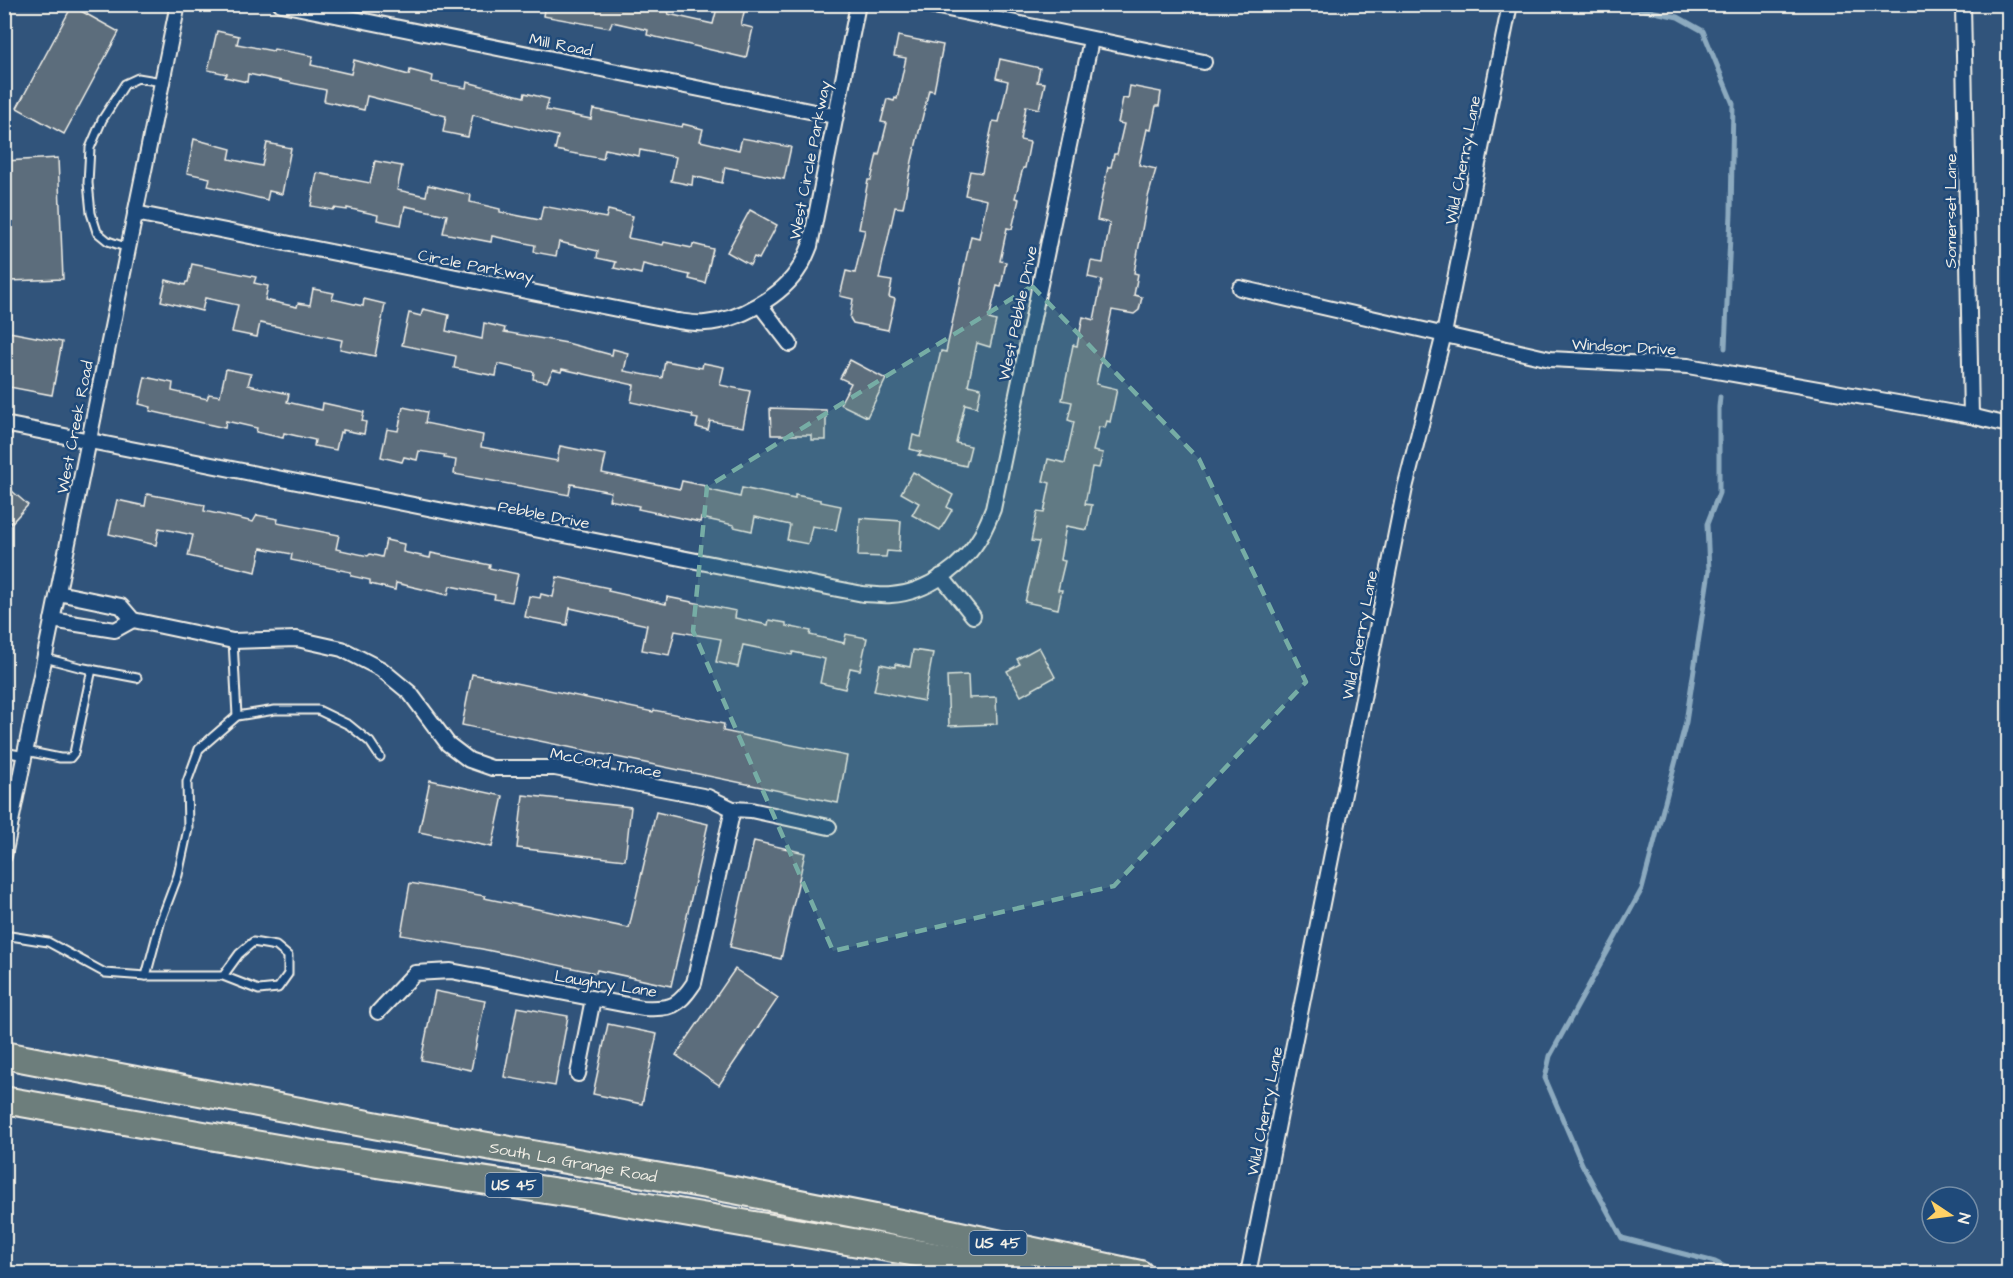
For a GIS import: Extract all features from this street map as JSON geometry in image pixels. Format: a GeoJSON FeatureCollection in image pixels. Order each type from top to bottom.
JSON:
{"type":"FeatureCollection","features":[{"type":"Feature","properties":{"kind":"highway","name":"South La Grange Road"},"geometry":{"type":"LineString","coordinates":[[4,1055],[426,1135],[734,1190],[951,1233],[1140,1274]]}},
{"type":"Feature","properties":{"kind":"highway","name":"South La Grange Road"},"geometry":{"type":"LineString","coordinates":[[4,1100],[312,1155],[585,1196],[944,1266],[1023,1274]]}},
{"type":"Feature","properties":{"kind":"street","name":"West Creek Road"},"geometry":{"type":"LineString","coordinates":[[4,856],[8,826],[45,658],[178,4]]}},
{"type":"Feature","properties":{"kind":"street","name":"Mill Road"},"geometry":{"type":"LineString","coordinates":[[281,4],[834,116]]}},
{"type":"Feature","properties":{"kind":"street","name":"West Circle Parkway"},"geometry":{"type":"LineString","coordinates":[[760,304],[780,290],[800,268],[810,246],[858,4]]}},
{"type":"Feature","properties":{"kind":"street"},"geometry":{"type":"LineString","coordinates":[[924,4],[1204,62]]}},
{"type":"Feature","properties":{"kind":"street","name":"Wild Cherry Lane"},"geometry":{"type":"LineString","coordinates":[[1248,1274],[1405,488],[1444,334],[1510,4]]}},
{"type":"Feature","properties":{"kind":"street","name":"Somerset Lane"},"geometry":{"type":"LineString","coordinates":[[1963,4],[1971,416]]}},
{"type":"Feature","properties":{"kind":"street","name":"West Pebble Drive"},"geometry":{"type":"LineString","coordinates":[[941,576],[961,561],[981,536],[993,509],[1090,40]]}},
{"type":"Feature","properties":{"kind":"street","name":"Circle Parkway"},"geometry":{"type":"LineString","coordinates":[[135,213],[677,321],[705,323],[733,317],[760,304]]}},
{"type":"Feature","properties":{"kind":"street","name":"Windsor Drive"},"geometry":{"type":"LineString","coordinates":[[1240,288],[1550,359],[1688,366],[1971,416],[2008,425]]}},
{"type":"Feature","properties":{"kind":"street"},"geometry":{"type":"LineString","coordinates":[[760,304],[790,344]]}},
{"type":"Feature","properties":{"kind":"street","name":"Pebble Drive"},"geometry":{"type":"LineString","coordinates":[[4,423],[863,594],[892,595],[919,588],[941,576]]}},
{"type":"Feature","properties":{"kind":"street"},"geometry":{"type":"LineString","coordinates":[[941,576],[973,616]]}},
{"type":"Feature","properties":{"kind":"street","name":"McCord Trace"},"geometry":{"type":"LineString","coordinates":[[58,593],[121,606],[133,620],[233,641],[297,639],[342,649],[381,669],[410,693],[448,744],[469,760],[492,768],[555,768],[708,797],[733,810],[751,810],[829,827]]}},
{"type":"Feature","properties":{"kind":"street","name":"McCord Trace"},"geometry":{"type":"LineString","coordinates":[[52,620],[115,630],[133,620]]}},
{"type":"Feature","properties":{"kind":"street","name":"Laughry Lane"},"geometry":{"type":"LineString","coordinates":[[378,1012],[415,973],[451,971],[643,1008],[665,1009],[683,1000],[694,983],[733,810]]}},
{"type":"Feature","properties":{"kind":"street"},"geometry":{"type":"LineString","coordinates":[[578,1074],[592,999]]}},
{"type":"Feature","properties":{"kind":"street"},"geometry":{"type":"LineString","coordinates":[[944,1266],[951,1233]]}},
{"type":"Feature","properties":{"kind":"lane"},"geometry":{"type":"LineString","coordinates":[[128,248],[108,241],[97,232],[91,213],[88,183],[90,148],[102,120],[125,84],[138,78],[162,82]]}},
{"type":"Feature","properties":{"kind":"lane"},"geometry":{"type":"LineString","coordinates":[[233,641],[237,716]]}},
{"type":"Feature","properties":{"kind":"lane"},"geometry":{"type":"LineString","coordinates":[[45,658],[137,678]]}},
{"type":"Feature","properties":{"kind":"lane"},"geometry":{"type":"LineString","coordinates":[[4,752],[70,758],[74,753],[92,669]]}},
{"type":"Feature","properties":{"kind":"lane"},"geometry":{"type":"LineString","coordinates":[[146,976],[161,920],[178,875],[188,829],[187,782],[199,749],[237,716],[275,710],[318,710],[349,725],[370,742],[380,757]]}},
{"type":"Feature","properties":{"kind":"lane"},"geometry":{"type":"LineString","coordinates":[[4,935],[48,942],[105,973],[146,976],[223,976],[259,990],[278,988],[288,974],[288,956],[276,946],[253,942],[239,954],[223,976]]}},
{"type":"Feature","properties":{"kind":"highlighted area"},"geometry":{"type":"Polygon","coordinates":[[[1032,286],[1199,459],[1306,682],[1114,886],[833,951],[693,631],[707,487],[1032,286]]]}},
{"type":"Feature","properties":{"kind":"building"},"geometry":{"type":"Polygon","coordinates":[[[545,4],[637,4],[713,24],[718,4],[746,4],[741,25],[753,28],[746,58],[647,35],[648,30],[612,22],[610,28],[543,16],[545,4]]]}},
{"type":"Feature","properties":{"kind":"building"},"geometry":{"type":"Polygon","coordinates":[[[72,6],[119,32],[64,134],[17,108],[72,6]]]}},
{"type":"Feature","properties":{"kind":"building"},"geometry":{"type":"Polygon","coordinates":[[[217,31],[239,36],[237,44],[313,56],[311,65],[351,74],[354,60],[409,75],[410,70],[433,76],[432,82],[466,88],[467,82],[524,97],[525,93],[549,99],[546,110],[591,119],[593,109],[682,127],[683,124],[703,129],[700,141],[739,150],[742,138],[791,147],[784,179],[725,167],[722,183],[693,176],[692,185],[671,181],[676,157],[640,150],[639,156],[605,149],[603,159],[555,150],[558,136],[473,115],[468,137],[443,132],[446,116],[367,96],[364,110],[324,101],[326,90],[248,74],[247,82],[225,77],[227,74],[208,70],[217,31]]]}},
{"type":"Feature","properties":{"kind":"building"},"geometry":{"type":"Polygon","coordinates":[[[898,36],[943,45],[934,91],[929,90],[903,208],[895,207],[879,279],[892,281],[889,297],[895,299],[888,330],[853,323],[850,318],[853,299],[840,296],[846,271],[855,273],[865,230],[859,229],[868,180],[871,180],[887,123],[881,122],[887,99],[894,101],[895,98],[897,99],[906,58],[894,56],[898,36]]]}},
{"type":"Feature","properties":{"kind":"building"},"geometry":{"type":"Polygon","coordinates":[[[1000,59],[1040,68],[1037,82],[1045,83],[1039,109],[1026,106],[1020,140],[1030,142],[1025,168],[1023,168],[1015,198],[1019,199],[1012,229],[1007,228],[1000,261],[1006,262],[1001,287],[997,286],[989,319],[996,321],[990,347],[977,343],[968,385],[981,388],[977,407],[965,404],[956,443],[971,446],[966,466],[918,455],[921,452],[910,449],[913,435],[921,437],[941,351],[946,352],[971,236],[979,238],[987,200],[965,195],[970,171],[982,173],[993,121],[999,122],[1008,81],[996,78],[1000,59]]]}},
{"type":"Feature","properties":{"kind":"building"},"geometry":{"type":"Polygon","coordinates":[[[1130,86],[1161,92],[1151,130],[1147,129],[1139,165],[1156,169],[1148,197],[1134,273],[1138,274],[1134,295],[1142,297],[1139,310],[1134,314],[1112,310],[1096,384],[1117,389],[1110,422],[1107,421],[1105,428],[1099,427],[1093,451],[1103,453],[1099,468],[1092,467],[1085,504],[1092,505],[1087,530],[1066,526],[1060,560],[1065,561],[1058,590],[1062,590],[1058,609],[1025,602],[1039,542],[1031,541],[1037,512],[1044,513],[1050,483],[1043,481],[1048,459],[1065,463],[1074,422],[1068,420],[1072,402],[1062,400],[1073,345],[1077,346],[1083,317],[1094,320],[1102,280],[1088,277],[1091,261],[1103,263],[1110,223],[1097,220],[1108,167],[1111,167],[1114,154],[1117,154],[1124,124],[1118,123],[1123,98],[1128,99],[1130,86]]]}},
{"type":"Feature","properties":{"kind":"building"},"geometry":{"type":"Polygon","coordinates":[[[194,139],[231,149],[229,159],[262,166],[267,143],[291,148],[282,194],[269,191],[267,200],[208,186],[210,178],[187,173],[194,139]]]}},
{"type":"Feature","properties":{"kind":"building"},"geometry":{"type":"Polygon","coordinates":[[[58,158],[63,279],[9,281],[5,161],[58,158]]]}},
{"type":"Feature","properties":{"kind":"building"},"geometry":{"type":"Polygon","coordinates":[[[375,161],[402,166],[397,190],[426,196],[428,185],[471,195],[470,202],[500,209],[500,212],[540,220],[543,206],[606,218],[608,210],[633,216],[628,238],[663,245],[664,242],[692,248],[693,244],[713,249],[705,283],[689,279],[690,275],[643,264],[641,274],[614,268],[616,262],[597,258],[598,251],[559,242],[556,256],[534,252],[535,245],[492,236],[491,242],[443,233],[447,215],[405,206],[401,225],[377,220],[378,215],[347,208],[347,210],[334,208],[333,210],[311,206],[317,173],[370,183],[375,161]]]}},
{"type":"Feature","properties":{"kind":"building"},"geometry":{"type":"Polygon","coordinates":[[[750,210],[777,225],[759,259],[754,257],[750,265],[727,252],[750,210]]]}},
{"type":"Feature","properties":{"kind":"building"},"geometry":{"type":"Polygon","coordinates":[[[192,264],[256,277],[254,283],[268,286],[265,300],[297,307],[298,303],[310,305],[313,289],[334,293],[332,299],[363,306],[364,299],[385,304],[375,356],[340,349],[342,340],[260,323],[257,337],[232,332],[238,305],[205,298],[202,311],[161,301],[166,280],[185,285],[188,282],[192,264]]]}},
{"type":"Feature","properties":{"kind":"building"},"geometry":{"type":"Polygon","coordinates":[[[423,309],[449,315],[446,331],[482,339],[484,323],[505,328],[504,332],[567,343],[612,355],[613,349],[628,353],[624,371],[662,378],[665,361],[702,368],[703,363],[724,367],[720,385],[750,391],[743,427],[710,421],[708,430],[696,427],[698,419],[692,418],[693,415],[631,402],[634,385],[562,369],[561,372],[553,370],[547,382],[533,379],[534,372],[498,364],[496,376],[454,368],[456,356],[402,345],[409,313],[421,316],[423,309]]]}},
{"type":"Feature","properties":{"kind":"building"},"geometry":{"type":"Polygon","coordinates":[[[4,331],[62,342],[52,395],[4,386],[4,331]]]}},
{"type":"Feature","properties":{"kind":"building"},"geometry":{"type":"Polygon","coordinates":[[[850,360],[886,379],[867,417],[840,404],[851,383],[840,378],[850,360]]]}},
{"type":"Feature","properties":{"kind":"building"},"geometry":{"type":"Polygon","coordinates":[[[226,369],[251,374],[248,385],[289,394],[287,402],[322,410],[323,403],[364,412],[362,421],[366,422],[364,434],[343,430],[343,433],[340,432],[336,450],[314,446],[315,440],[284,433],[283,438],[256,432],[257,428],[226,421],[225,428],[150,411],[151,407],[139,404],[145,377],[173,383],[172,391],[207,399],[209,394],[220,396],[226,369]]]}},
{"type":"Feature","properties":{"kind":"building"},"geometry":{"type":"Polygon","coordinates":[[[403,407],[427,412],[425,423],[483,435],[481,447],[557,461],[560,446],[606,455],[602,473],[680,489],[682,481],[740,497],[742,488],[795,499],[795,495],[821,500],[821,502],[841,506],[836,530],[812,526],[808,544],[787,540],[790,525],[755,517],[752,531],[701,518],[700,522],[638,509],[639,506],[609,500],[611,492],[571,484],[569,495],[454,474],[456,460],[444,458],[445,455],[419,451],[417,460],[404,457],[402,462],[381,457],[387,429],[398,431],[403,407]]]}},
{"type":"Feature","properties":{"kind":"building"},"geometry":{"type":"Polygon","coordinates":[[[770,408],[826,410],[826,440],[811,440],[811,435],[771,435],[770,408]]]}},
{"type":"Feature","properties":{"kind":"building"},"geometry":{"type":"Polygon","coordinates":[[[913,472],[953,495],[947,507],[952,510],[940,530],[912,515],[919,503],[901,493],[913,472]]]}},
{"type":"Feature","properties":{"kind":"building"},"geometry":{"type":"Polygon","coordinates":[[[4,484],[28,505],[4,531],[4,484]]]}},
{"type":"Feature","properties":{"kind":"building"},"geometry":{"type":"Polygon","coordinates":[[[147,494],[205,505],[204,511],[253,522],[257,515],[278,519],[277,523],[339,535],[336,549],[368,556],[370,554],[382,557],[386,540],[404,544],[403,552],[430,558],[431,553],[490,565],[489,568],[518,574],[512,602],[494,599],[495,595],[450,586],[448,595],[396,583],[395,590],[370,584],[370,580],[351,576],[351,572],[291,560],[292,554],[261,548],[256,572],[188,556],[193,535],[159,528],[156,545],[109,534],[117,500],[145,506],[147,494]]]}},
{"type":"Feature","properties":{"kind":"building"},"geometry":{"type":"Polygon","coordinates":[[[860,518],[901,521],[899,552],[887,551],[886,557],[858,556],[860,518]]]}},
{"type":"Feature","properties":{"kind":"building"},"geometry":{"type":"Polygon","coordinates":[[[557,577],[609,588],[608,591],[666,604],[667,597],[736,611],[735,618],[768,625],[769,620],[786,623],[786,626],[811,631],[810,635],[844,643],[846,634],[867,638],[860,670],[850,668],[845,689],[820,683],[825,659],[743,645],[738,667],[716,662],[721,639],[675,631],[669,655],[642,650],[647,625],[570,608],[567,625],[525,617],[529,596],[540,598],[541,594],[553,597],[557,577]]]}},
{"type":"Feature","properties":{"kind":"building"},"geometry":{"type":"Polygon","coordinates":[[[1039,647],[1055,677],[1021,696],[1007,671],[1020,664],[1017,659],[1039,647]]]}},
{"type":"Feature","properties":{"kind":"building"},"geometry":{"type":"Polygon","coordinates":[[[913,650],[933,653],[924,701],[874,691],[880,664],[910,667],[913,650]]]}},
{"type":"Feature","properties":{"kind":"building"},"geometry":{"type":"Polygon","coordinates":[[[472,674],[653,712],[654,710],[724,724],[723,731],[847,756],[838,803],[462,725],[472,674]]]}},
{"type":"Feature","properties":{"kind":"building"},"geometry":{"type":"Polygon","coordinates":[[[968,675],[969,698],[996,697],[997,724],[949,726],[947,676],[968,675]]]}},
{"type":"Feature","properties":{"kind":"building"},"geometry":{"type":"Polygon","coordinates":[[[430,780],[503,796],[492,847],[419,832],[430,780]]]}},
{"type":"Feature","properties":{"kind":"building"},"geometry":{"type":"Polygon","coordinates":[[[523,795],[631,807],[625,860],[517,848],[523,795]]]}},
{"type":"Feature","properties":{"kind":"building"},"geometry":{"type":"Polygon","coordinates":[[[656,812],[708,824],[671,986],[597,970],[596,973],[401,935],[410,883],[485,896],[484,898],[629,928],[656,812]]]}},
{"type":"Feature","properties":{"kind":"building"},"geometry":{"type":"Polygon","coordinates":[[[754,841],[805,853],[781,959],[730,947],[754,841]]]}},
{"type":"Feature","properties":{"kind":"building"},"geometry":{"type":"Polygon","coordinates":[[[735,969],[778,998],[719,1085],[676,1055],[735,969]]]}},
{"type":"Feature","properties":{"kind":"building"},"geometry":{"type":"Polygon","coordinates":[[[435,991],[485,1001],[471,1070],[421,1060],[435,991]]]}},
{"type":"Feature","properties":{"kind":"building"},"geometry":{"type":"Polygon","coordinates":[[[517,1007],[568,1016],[555,1086],[504,1077],[517,1007]]]}},
{"type":"Feature","properties":{"kind":"building"},"geometry":{"type":"Polygon","coordinates":[[[608,1024],[657,1034],[642,1104],[593,1094],[608,1024]]]}},
{"type":"Feature","properties":{"kind":"waterway"},"geometry":{"type":"LineString","coordinates":[[1617,4],[1678,17],[1703,31],[1733,104],[1725,348]]}},
{"type":"Feature","properties":{"kind":"waterway"},"geometry":{"type":"LineString","coordinates":[[1720,397],[1719,493],[1707,524],[1709,571],[1686,722],[1642,889],[1550,1056],[1545,1078],[1582,1164],[1622,1238],[1715,1262],[1739,1274]]}}]}
